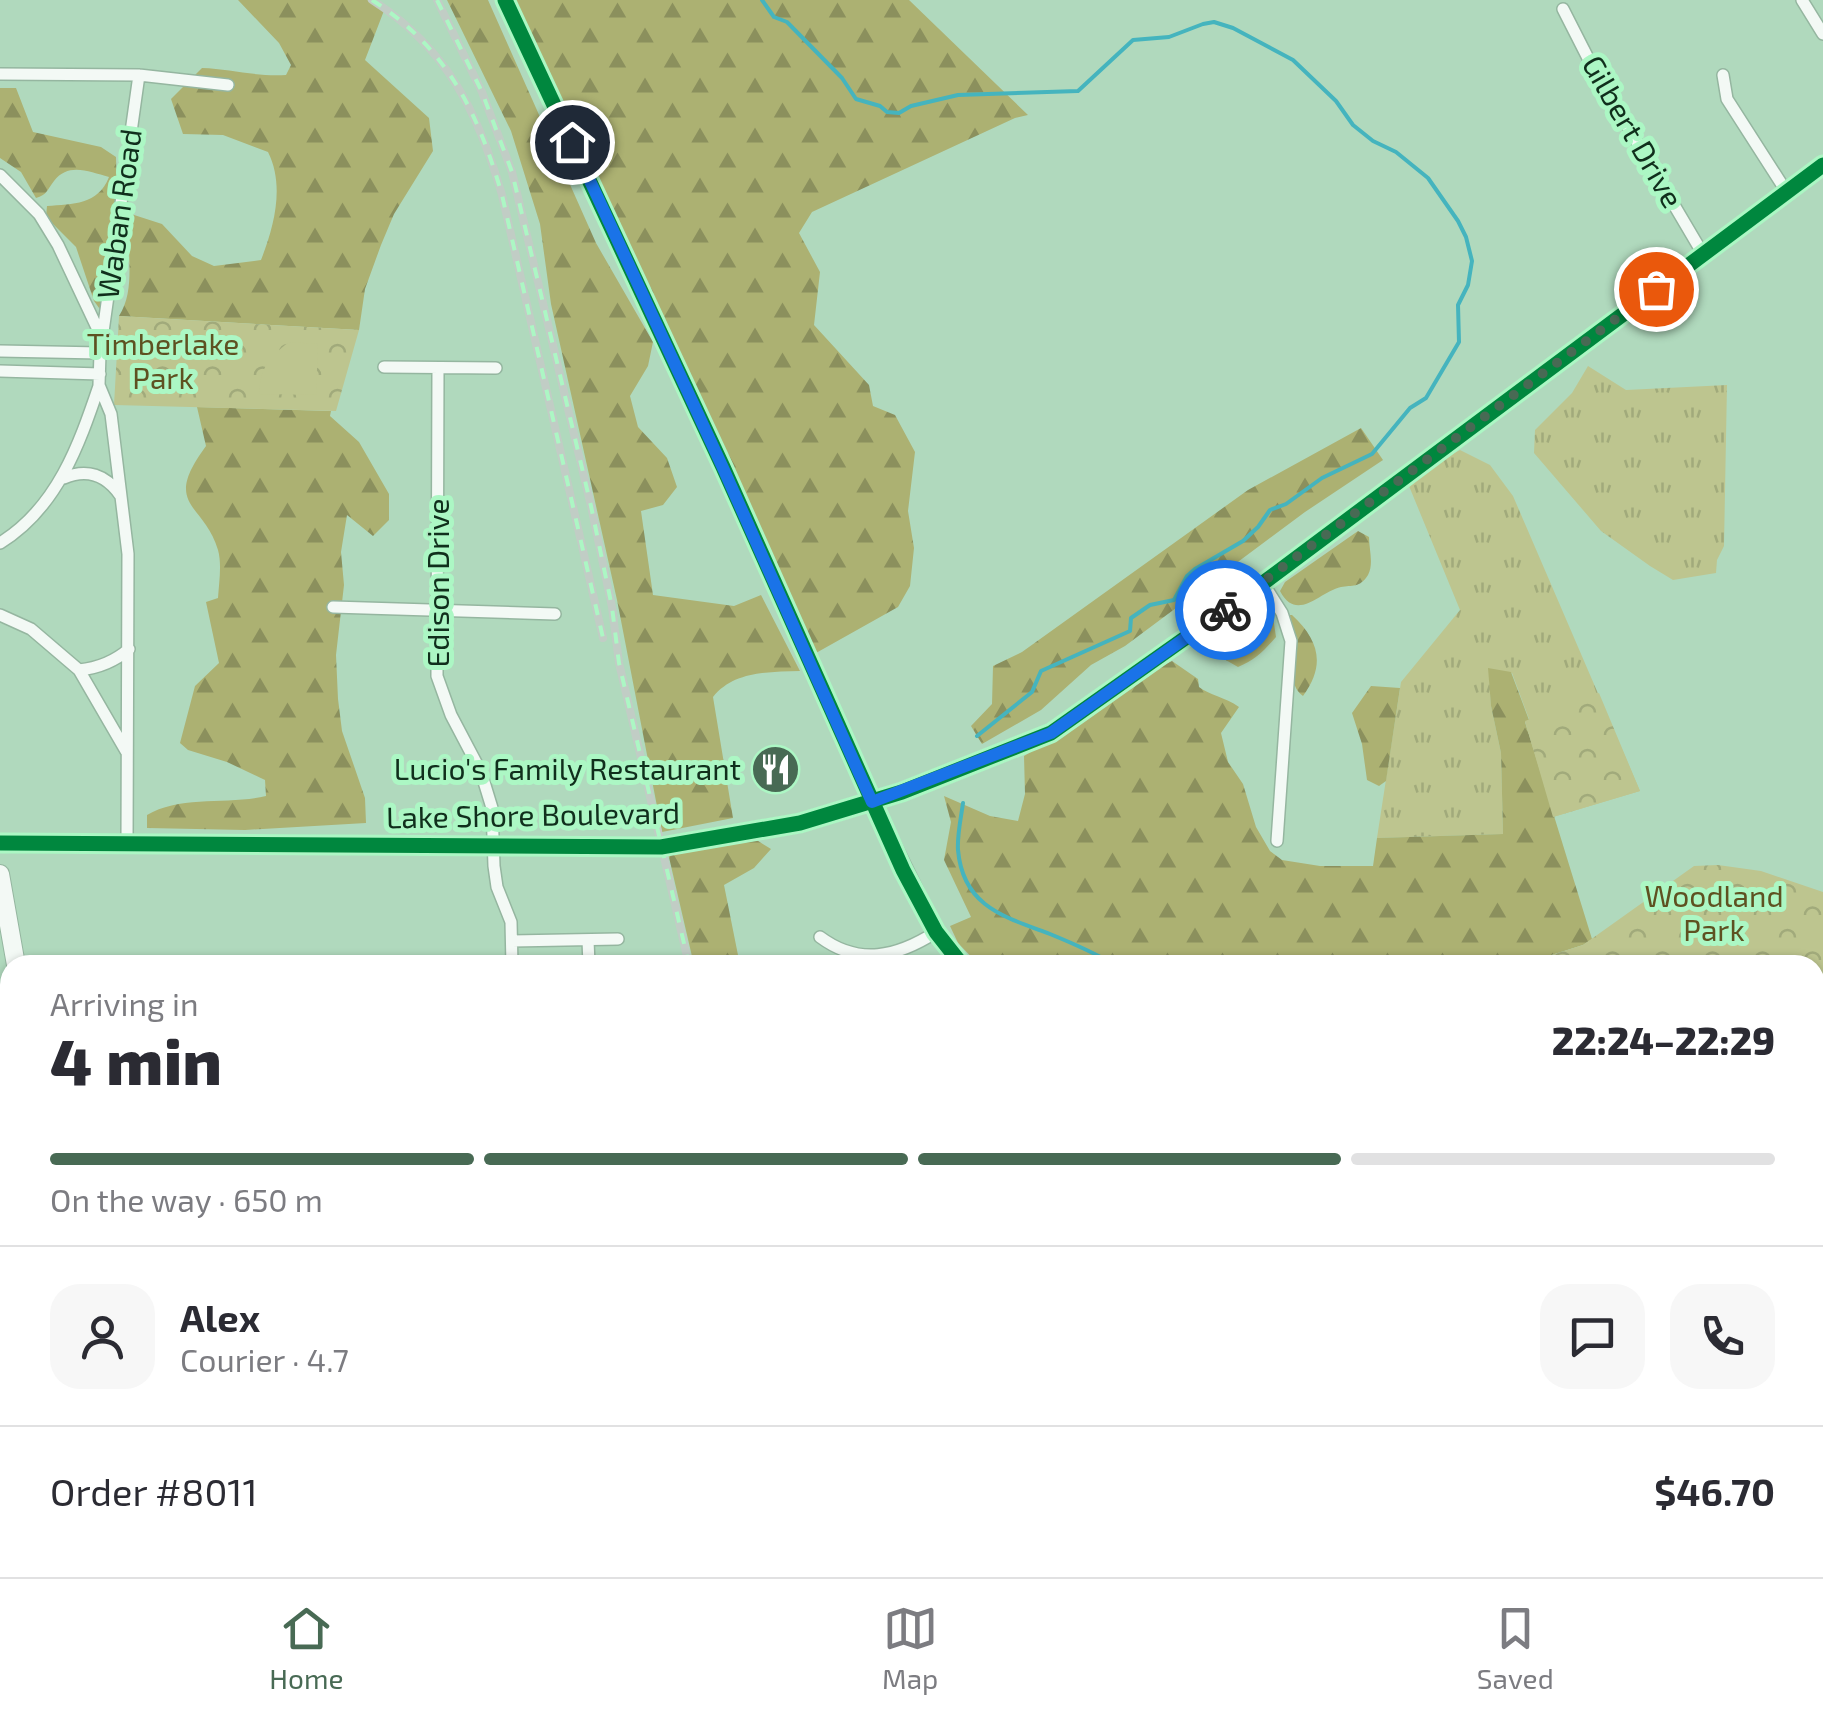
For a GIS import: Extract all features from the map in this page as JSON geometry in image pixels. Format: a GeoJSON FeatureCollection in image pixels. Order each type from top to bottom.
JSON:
{"type":"FeatureCollection","features":[{"type":"Feature","properties":{"kind":"main road","name":"Lake Shore Boulevard"},"geometry":{"type":"LineString","coordinates":[[0,843],[661,847],[800,823],[872,802],[1051,733],[1262,584],[1823,166]]}},
{"type":"Feature","properties":{"kind":"main road"},"geometry":{"type":"LineString","coordinates":[[0,874],[14,955]]}},
{"type":"Feature","properties":{"kind":"street"},"geometry":{"type":"LineString","coordinates":[[505,0],[723,468],[872,802],[936,932],[954,955]]}},
{"type":"Feature","properties":{"kind":"street"},"geometry":{"type":"LineString","coordinates":[[1802,0],[1823,34]]}},
{"type":"Feature","properties":{"kind":"street","name":"Gilbert Drive"},"geometry":{"type":"LineString","coordinates":[[1563,8],[1592,66],[1702,254]]}},
{"type":"Feature","properties":{"kind":"street"},"geometry":{"type":"LineString","coordinates":[[0,74],[140,75],[228,85]]}},
{"type":"Feature","properties":{"kind":"street","name":"Waban Road"},"geometry":{"type":"LineString","coordinates":[[127,844],[128,554],[110,414],[100,379],[101,346],[140,75]]}},
{"type":"Feature","properties":{"kind":"street"},"geometry":{"type":"LineString","coordinates":[[1724,75],[1727,99],[1786,191]]}},
{"type":"Feature","properties":{"kind":"street"},"geometry":{"type":"LineString","coordinates":[[0,175],[39,214],[58,245],[77,279],[101,346],[0,351]]}},
{"type":"Feature","properties":{"kind":"street"},"geometry":{"type":"LineString","coordinates":[[384,367],[496,368]]}},
{"type":"Feature","properties":{"kind":"street","name":"Edison Drive"},"geometry":{"type":"LineString","coordinates":[[438,369],[437,676],[450,714],[481,772],[492,808],[492,846],[498,887],[511,922],[512,955]]}},
{"type":"Feature","properties":{"kind":"street"},"geometry":{"type":"LineString","coordinates":[[0,370],[100,379],[80,443],[61,479],[35,514],[0,543]]}},
{"type":"Feature","properties":{"kind":"street"},"geometry":{"type":"LineString","coordinates":[[61,479],[79,472],[90,473],[112,484],[120,494]]}},
{"type":"Feature","properties":{"kind":"street"},"geometry":{"type":"LineString","coordinates":[[1262,584],[1282,613],[1291,642],[1277,841]]}},
{"type":"Feature","properties":{"kind":"street"},"geometry":{"type":"LineString","coordinates":[[332,607],[555,614]]}},
{"type":"Feature","properties":{"kind":"street"},"geometry":{"type":"LineString","coordinates":[[0,615],[31,629],[79,670],[127,752]]}},
{"type":"Feature","properties":{"kind":"street"},"geometry":{"type":"LineString","coordinates":[[79,670],[94,669],[129,649]]}},
{"type":"Feature","properties":{"kind":"street"},"geometry":{"type":"LineString","coordinates":[[880,955],[921,942],[936,932]]}},
{"type":"Feature","properties":{"kind":"street"},"geometry":{"type":"LineString","coordinates":[[820,937],[852,955]]}},
{"type":"Feature","properties":{"kind":"street"},"geometry":{"type":"LineString","coordinates":[[512,941],[618,939]]}},
{"type":"Feature","properties":{"kind":"street"},"geometry":{"type":"LineString","coordinates":[[588,940],[589,955]]}},
{"type":"Feature","properties":{"kind":"green space"},"geometry":{"type":"Polygon","coordinates":[[[238,0],[367,0],[385,8],[365,60],[429,118],[433,151],[394,214],[381,245],[365,289],[359,330],[119,316],[128,292],[131,214],[162,224],[192,256],[214,266],[261,260],[277,192],[268,152],[223,135],[183,134],[171,99],[202,68],[286,75],[291,65],[279,43],[238,0]]]}},
{"type":"Feature","properties":{"kind":"green space"},"geometry":{"type":"Polygon","coordinates":[[[447,0],[488,0],[596,243],[653,342],[648,366],[630,396],[638,427],[667,458],[677,487],[663,505],[641,511],[653,595],[734,606],[761,595],[800,671],[742,678],[721,688],[713,697],[733,818],[662,832],[617,600],[551,304],[540,224],[511,131],[447,0]]]}},
{"type":"Feature","properties":{"kind":"green space"},"geometry":{"type":"Polygon","coordinates":[[[510,0],[909,0],[1028,115],[812,212],[799,233],[820,272],[814,325],[869,385],[873,406],[895,415],[915,452],[908,511],[914,548],[910,586],[898,607],[816,653],[510,0]]]}},
{"type":"Feature","properties":{"kind":"green space"},"geometry":{"type":"Polygon","coordinates":[[[0,88],[16,88],[33,132],[101,147],[116,157],[117,195],[102,312],[94,301],[76,247],[46,217],[47,206],[91,198],[109,177],[80,170],[66,172],[36,198],[21,172],[0,158],[0,88]]]}},
{"type":"Feature","properties":{"kind":"green space","name":"Timberlake Park"},"geometry":{"type":"Polygon","coordinates":[[[119,316],[359,330],[336,411],[114,405],[119,316]]]}},
{"type":"Feature","properties":{"kind":"green space"},"geometry":{"type":"Polygon","coordinates":[[[289,342],[318,344],[316,395],[259,394],[267,364],[289,342]]]}},
{"type":"Feature","properties":{"kind":"green space"},"geometry":{"type":"Polygon","coordinates":[[[1588,366],[1626,390],[1727,385],[1724,546],[1716,573],[1673,580],[1650,566],[1601,531],[1534,453],[1535,430],[1572,393],[1588,366]]]}},
{"type":"Feature","properties":{"kind":"green space"},"geometry":{"type":"Polygon","coordinates":[[[197,407],[331,411],[330,416],[359,442],[389,494],[389,520],[373,536],[347,515],[341,552],[344,585],[336,655],[338,699],[342,731],[365,798],[366,823],[245,830],[147,828],[147,815],[174,805],[266,796],[265,780],[188,750],[180,743],[195,686],[219,663],[206,602],[218,598],[219,555],[212,534],[186,493],[193,466],[206,446],[197,407]]]}},
{"type":"Feature","properties":{"kind":"green space"},"geometry":{"type":"Polygon","coordinates":[[[1361,428],[1383,460],[1305,512],[1125,646],[1091,665],[1041,710],[982,744],[971,726],[992,704],[993,666],[1022,652],[1248,490],[1361,428]]]}},
{"type":"Feature","properties":{"kind":"green space"},"geometry":{"type":"Polygon","coordinates":[[[1460,450],[1490,465],[1513,496],[1640,791],[1553,817],[1525,721],[1529,719],[1512,673],[1489,669],[1491,706],[1501,753],[1503,834],[1377,838],[1401,682],[1460,610],[1409,486],[1436,463],[1460,450]]]}},
{"type":"Feature","properties":{"kind":"green space"},"geometry":{"type":"Polygon","coordinates":[[[1358,531],[1369,537],[1371,566],[1365,579],[1309,603],[1294,605],[1287,600],[1280,591],[1285,582],[1358,531]]]}},
{"type":"Feature","properties":{"kind":"green space"},"geometry":{"type":"Polygon","coordinates":[[[1260,599],[1271,603],[1276,637],[1267,647],[1238,667],[1210,651],[1208,637],[1260,599]]]}},
{"type":"Feature","properties":{"kind":"green space"},"geometry":{"type":"Polygon","coordinates":[[[1286,615],[1292,615],[1301,624],[1316,653],[1315,674],[1303,696],[1293,680],[1297,646],[1286,615]]]}},
{"type":"Feature","properties":{"kind":"green space"},"geometry":{"type":"Polygon","coordinates":[[[1172,661],[1198,679],[1199,687],[1239,707],[1221,733],[1228,762],[1243,784],[1256,827],[1270,851],[1282,860],[1320,866],[1373,866],[1377,838],[1503,834],[1501,753],[1488,668],[1511,672],[1529,720],[1525,722],[1592,939],[1552,955],[969,955],[950,926],[971,917],[944,860],[951,822],[944,796],[990,816],[1018,821],[1025,794],[1024,756],[1102,709],[1147,673],[1172,661]]]}},
{"type":"Feature","properties":{"kind":"green space"},"geometry":{"type":"Polygon","coordinates":[[[1371,686],[1400,688],[1386,781],[1379,786],[1367,780],[1352,713],[1371,686]]]}},
{"type":"Feature","properties":{"kind":"green space"},"geometry":{"type":"Polygon","coordinates":[[[1599,693],[1640,791],[1553,817],[1525,721],[1599,693]]]}},
{"type":"Feature","properties":{"kind":"green space"},"geometry":{"type":"Polygon","coordinates":[[[755,839],[771,849],[754,868],[724,885],[738,955],[692,955],[668,853],[755,839]]]}},
{"type":"Feature","properties":{"kind":"green space","name":"Woodland Park"},"geometry":{"type":"Polygon","coordinates":[[[1694,866],[1761,871],[1823,892],[1823,955],[1552,955],[1583,945],[1694,866]]]}},
{"type":"Feature","properties":{"kind":"waterway"},"geometry":{"type":"LineString","coordinates":[[762,0],[774,17],[787,22],[842,78],[856,99],[899,113],[911,106],[958,95],[1078,91],[1133,40],[1169,37],[1214,22],[1233,28],[1293,60],[1336,101],[1353,125],[1428,178],[1466,237],[1472,261],[1468,285],[1458,305],[1459,342],[1426,398],[1410,408],[1372,454],[1322,478],[1286,504],[1270,510],[1243,541],[1187,576],[1174,600],[1150,605],[1131,618],[1130,631],[1041,671],[1032,692],[977,736]]}},
{"type":"Feature","properties":{"kind":"waterway"},"geometry":{"type":"LineString","coordinates":[[963,803],[958,850],[968,885],[977,897],[1002,915],[1095,955]]}},
{"type":"Feature","properties":{"kind":"railway"},"geometry":{"type":"LineString","coordinates":[[372,0],[421,39],[440,61],[470,109],[493,165],[603,638]]}},
{"type":"Feature","properties":{"kind":"railway"},"geometry":{"type":"LineString","coordinates":[[437,0],[482,92],[512,172],[591,506],[619,663],[687,955]]}},
{"type":"Feature","properties":{"kind":"cycle path"},"geometry":{"type":"LineString","coordinates":[[505,0],[723,467],[903,870],[936,932],[954,955]]}},
{"type":"Feature","properties":{"kind":"cycle path"},"geometry":{"type":"LineString","coordinates":[[0,843],[661,847],[800,823],[902,792],[1051,733],[1263,583],[1823,165]]}},
{"type":"Feature","properties":{"kind":"way so far"},"geometry":{"type":"LineString","coordinates":[[1225,610],[1656,289]]}},
{"type":"Feature","properties":{"kind":"place","name":"Lucio's Family Restaurant"},"geometry":{"type":"Point","coordinates":[776,770]}},
{"type":"Feature","properties":{"kind":"route"},"geometry":{"type":"LineString","coordinates":[[572,142],[872,802],[1051,733],[1225,610]]}}]}
